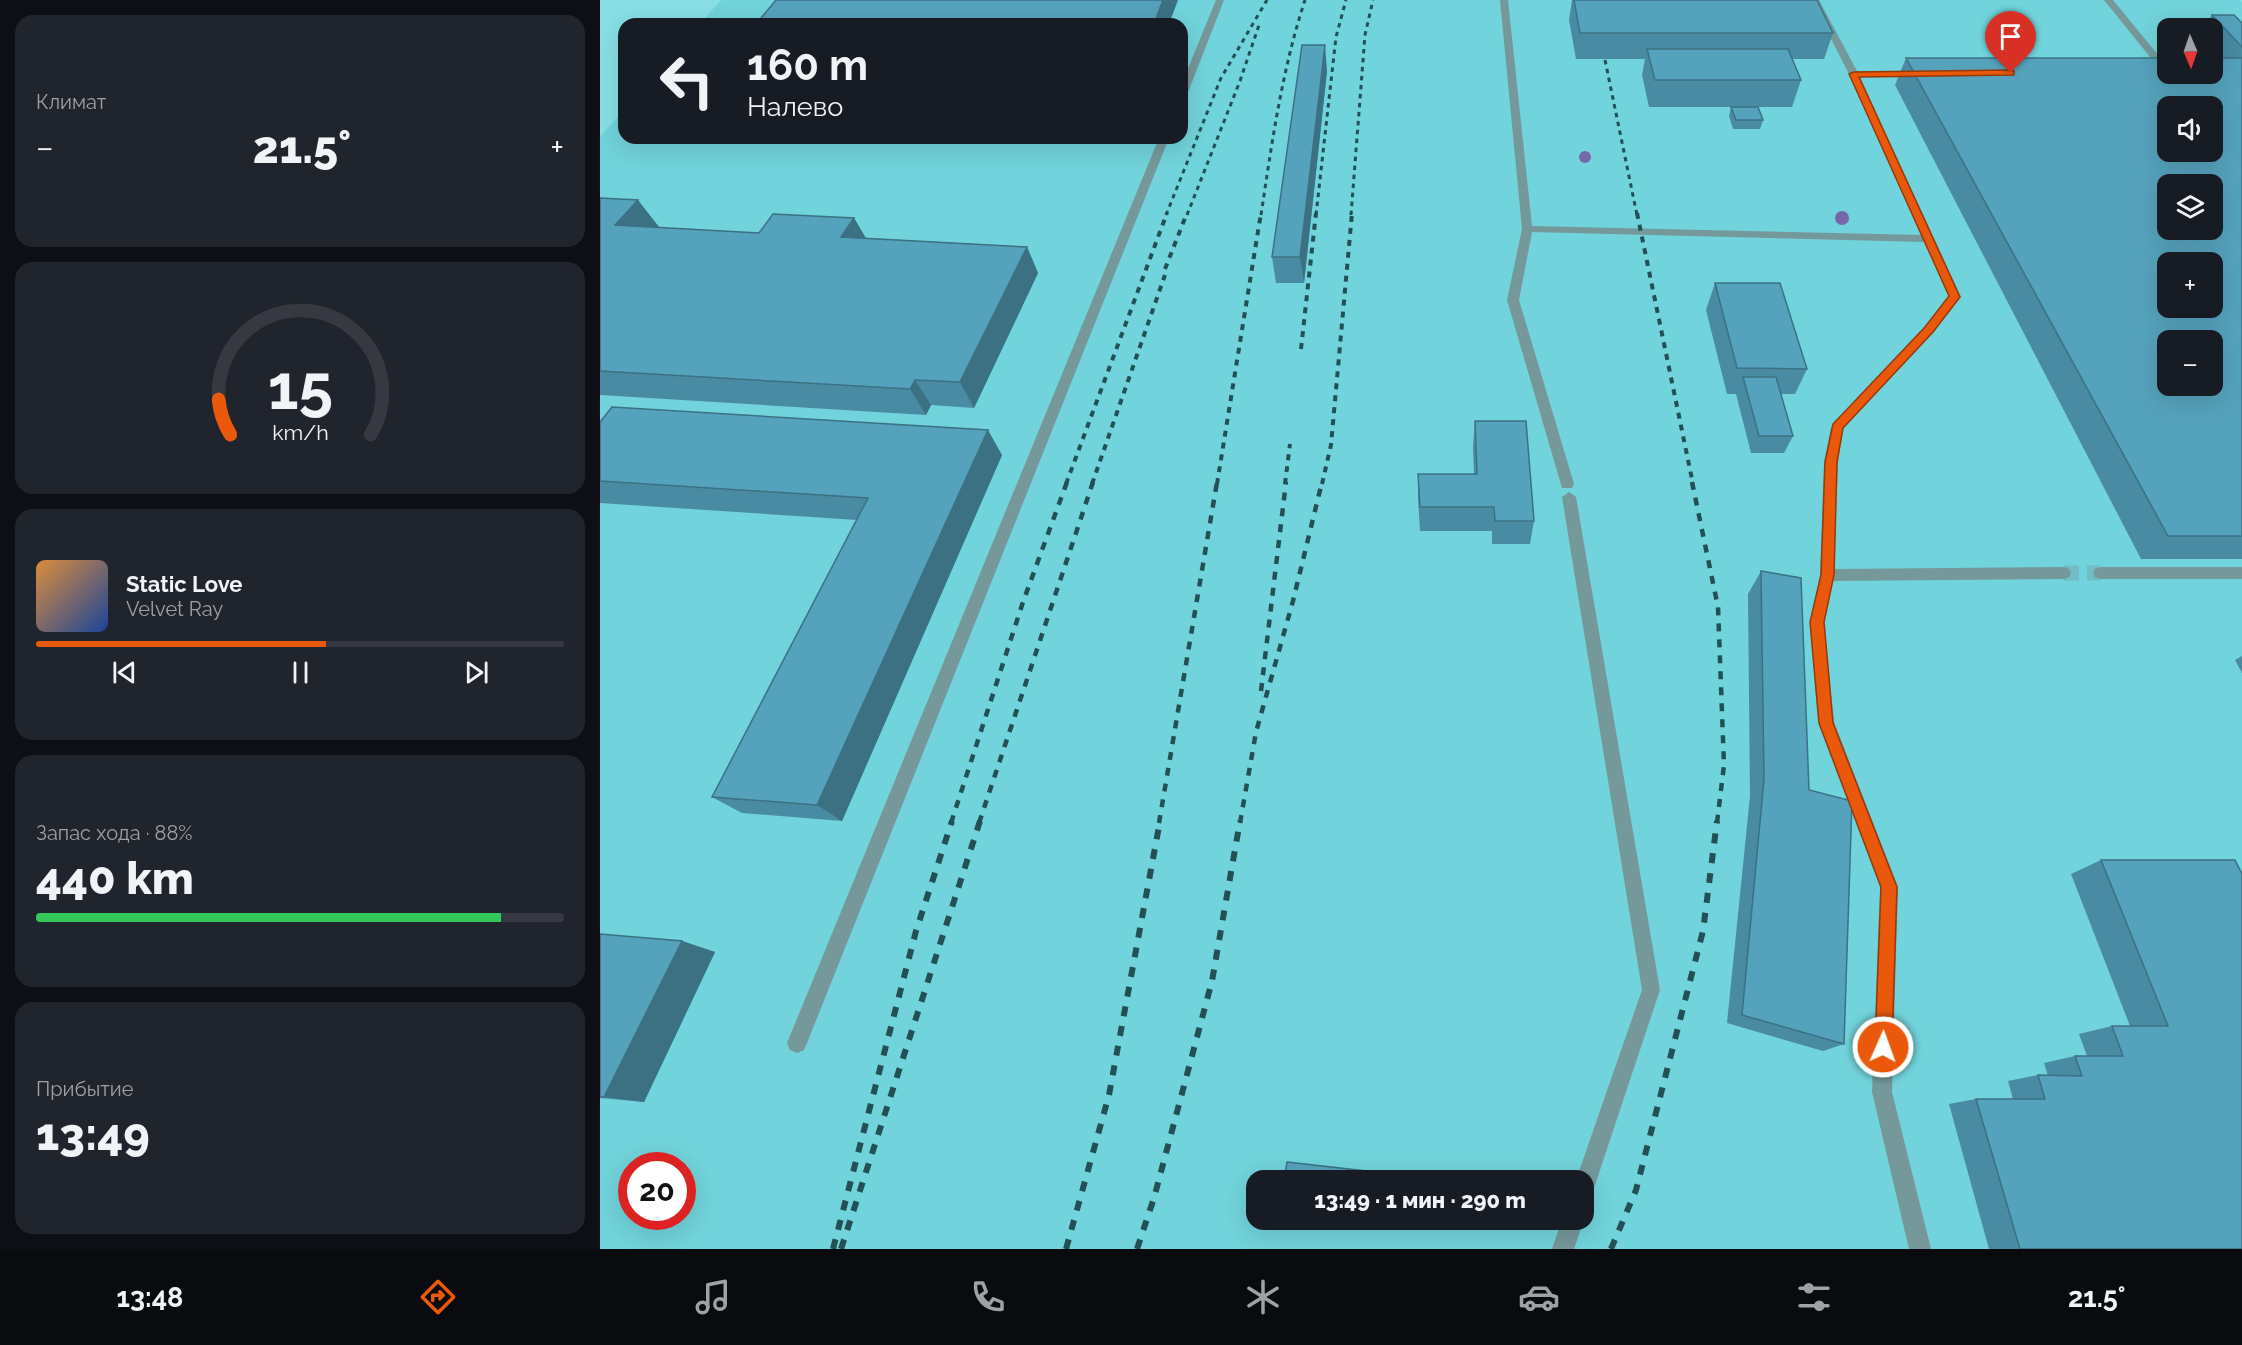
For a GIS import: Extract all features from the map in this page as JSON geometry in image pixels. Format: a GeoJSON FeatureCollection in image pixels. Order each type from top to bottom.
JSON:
{"type":"FeatureCollection","features":[{"type":"Feature","properties":{"kind":"lane"},"geometry":{"type":"LineString","coordinates":[[1188,80],[1220,0]]}},
{"type":"Feature","properties":{"kind":"lane"},"geometry":{"type":"LineString","coordinates":[[1504,0],[1527,229],[1513,300],[1568,490],[1651,990],[1590,1170]]}},
{"type":"Feature","properties":{"kind":"lane"},"geometry":{"type":"LineString","coordinates":[[1815,0],[1854,74],[1955,297],[1929,330],[1837,427],[1831,462],[1827,575],[1817,622],[1826,723],[1889,887],[1882,1092],[1920,1249]]}},
{"type":"Feature","properties":{"kind":"lane"},"geometry":{"type":"LineString","coordinates":[[2108,0],[2167,71],[2156,71]]}},
{"type":"Feature","properties":{"kind":"lane"},"geometry":{"type":"LineString","coordinates":[[1854,74],[1935,74]]}},
{"type":"Feature","properties":{"kind":"lane"},"geometry":{"type":"LineString","coordinates":[[797,1043],[1162,144]]}},
{"type":"Feature","properties":{"kind":"lane"},"geometry":{"type":"LineString","coordinates":[[1527,229],[1929,239]]}},
{"type":"Feature","properties":{"kind":"lane"},"geometry":{"type":"LineString","coordinates":[[1827,575],[2064,573]]}},
{"type":"Feature","properties":{"kind":"lane"},"geometry":{"type":"LineString","coordinates":[[2100,573],[2242,573]]}},
{"type":"Feature","properties":{"kind":"lane"},"geometry":{"type":"LineString","coordinates":[[1563,1249],[1570,1230]]}},
{"type":"Feature","properties":{"kind":"shaded area"},"geometry":{"type":"Polygon","coordinates":[[[721,0],[2240,0],[2242,2],[2242,1249],[600,1249],[600,137],[618,117],[618,144],[1188,144],[1188,18],[705,18],[721,0]]]}},
{"type":"Feature","properties":{"kind":"building"},"geometry":{"type":"Polygon","coordinates":[[[776,0],[1163,0],[1156,18],[761,18],[776,0]]]}},
{"type":"Feature","properties":{"kind":"building"},"geometry":{"type":"Polygon","coordinates":[[[1574,0],[1817,0],[1833,33],[1580,33],[1574,0]]]}},
{"type":"Feature","properties":{"kind":"building"},"geometry":{"type":"Polygon","coordinates":[[[2212,15],[2234,15],[2242,23],[2242,47],[2223,27],[2223,18],[2215,18],[2212,15]]]}},
{"type":"Feature","properties":{"kind":"building"},"geometry":{"type":"Polygon","coordinates":[[[1302,45],[1325,45],[1300,257],[1272,257],[1302,45]]]}},
{"type":"Feature","properties":{"kind":"building"},"geometry":{"type":"Polygon","coordinates":[[[1647,49],[1788,49],[1801,80],[1655,80],[1647,49]]]}},
{"type":"Feature","properties":{"kind":"building"},"geometry":{"type":"Polygon","coordinates":[[[1906,58],[2157,58],[2157,84],[2223,84],[2223,58],[2242,58],[2242,536],[2168,536],[1906,58]]]}},
{"type":"Feature","properties":{"kind":"building"},"geometry":{"type":"Polygon","coordinates":[[[1731,107],[1758,107],[1763,120],[1736,120],[1731,107]]]}},
{"type":"Feature","properties":{"kind":"building"},"geometry":{"type":"Polygon","coordinates":[[[600,198],[638,200],[615,225],[759,233],[773,214],[854,218],[841,237],[1027,247],[960,382],[915,380],[910,389],[600,371],[600,198]]]}},
{"type":"Feature","properties":{"kind":"building"},"geometry":{"type":"Polygon","coordinates":[[[1715,283],[1780,283],[1807,369],[1737,368],[1715,283]]]}},
{"type":"Feature","properties":{"kind":"building"},"geometry":{"type":"Polygon","coordinates":[[[1743,377],[1776,377],[1793,436],[1759,436],[1743,377]]]}},
{"type":"Feature","properties":{"kind":"building"},"geometry":{"type":"Polygon","coordinates":[[[612,407],[988,430],[817,805],[712,797],[868,498],[600,481],[600,422],[612,407]]]}},
{"type":"Feature","properties":{"kind":"building"},"geometry":{"type":"Polygon","coordinates":[[[1475,421],[1526,421],[1534,521],[1495,521],[1494,507],[1420,507],[1418,474],[1477,474],[1475,421]]]}},
{"type":"Feature","properties":{"kind":"building"},"geometry":{"type":"Polygon","coordinates":[[[1761,571],[1801,578],[1809,790],[1852,801],[1844,1044],[1742,1015],[1764,779],[1761,571]]]}},
{"type":"Feature","properties":{"kind":"building"},"geometry":{"type":"Polygon","coordinates":[[[2101,860],[2235,860],[2242,874],[2242,1249],[2020,1249],[1976,1099],[2045,1099],[2038,1075],[2082,1076],[2075,1056],[2123,1056],[2112,1026],[2168,1026],[2101,860]]]}},
{"type":"Feature","properties":{"kind":"building"},"geometry":{"type":"Polygon","coordinates":[[[600,934],[682,941],[604,1097],[600,1097],[600,934]]]}},
{"type":"Feature","properties":{"kind":"building"},"geometry":{"type":"Polygon","coordinates":[[[1287,1162],[1357,1170],[1286,1170],[1287,1162]]]}},
{"type":"Feature","properties":{"kind":"tunnel"},"geometry":{"type":"LineString","coordinates":[[2064,573],[2100,573]]}},
{"type":"Feature","properties":{"kind":"railway"},"geometry":{"type":"LineString","coordinates":[[1166,215],[1221,78],[1267,0]]}},
{"type":"Feature","properties":{"kind":"railway"},"geometry":{"type":"LineString","coordinates":[[1261,215],[1284,80],[1305,0]]}},
{"type":"Feature","properties":{"kind":"railway"},"geometry":{"type":"LineString","coordinates":[[1316,215],[1336,37],[1346,0]]}},
{"type":"Feature","properties":{"kind":"railway"},"geometry":{"type":"LineString","coordinates":[[1351,215],[1365,35],[1373,0]]}},
{"type":"Feature","properties":{"kind":"railway"},"geometry":{"type":"LineString","coordinates":[[1187,215],[1240,81],[1259,25]]}},
{"type":"Feature","properties":{"kind":"railway"},"geometry":{"type":"LineString","coordinates":[[1605,60],[1637,215]]}},
{"type":"Feature","properties":{"kind":"railway"},"geometry":{"type":"LineString","coordinates":[[1066,484],[1167,213]]}},
{"type":"Feature","properties":{"kind":"railway"},"geometry":{"type":"LineString","coordinates":[[1165,269],[1187,213]]}},
{"type":"Feature","properties":{"kind":"railway"},"geometry":{"type":"LineString","coordinates":[[1217,484],[1261,213]]}},
{"type":"Feature","properties":{"kind":"railway"},"geometry":{"type":"LineString","coordinates":[[1301,349],[1316,213]]}},
{"type":"Feature","properties":{"kind":"railway"},"geometry":{"type":"LineString","coordinates":[[1322,484],[1331,445],[1352,213]]}},
{"type":"Feature","properties":{"kind":"railway"},"geometry":{"type":"LineString","coordinates":[[1637,213],[1693,484]]}},
{"type":"Feature","properties":{"kind":"railway"},"geometry":{"type":"LineString","coordinates":[[1092,484],[1165,275]]}},
{"type":"Feature","properties":{"kind":"railway"},"geometry":{"type":"LineString","coordinates":[[1285,484],[1290,444]]}},
{"type":"Feature","properties":{"kind":"railway"},"geometry":{"type":"LineString","coordinates":[[951,823],[1023,602],[1067,482]]}},
{"type":"Feature","properties":{"kind":"railway"},"geometry":{"type":"LineString","coordinates":[[979,823],[1093,482]]}},
{"type":"Feature","properties":{"kind":"railway"},"geometry":{"type":"LineString","coordinates":[[1159,823],[1217,482]]}},
{"type":"Feature","properties":{"kind":"railway"},"geometry":{"type":"LineString","coordinates":[[1261,691],[1286,482]]}},
{"type":"Feature","properties":{"kind":"railway"},"geometry":{"type":"LineString","coordinates":[[1240,823],[1256,732],[1293,601],[1322,482]]}},
{"type":"Feature","properties":{"kind":"railway"},"geometry":{"type":"LineString","coordinates":[[1692,482],[1718,607],[1724,765],[1717,823]]}},
{"type":"Feature","properties":{"kind":"railway"},"geometry":{"type":"LineString","coordinates":[[833,1249],[916,931],[952,821]]}},
{"type":"Feature","properties":{"kind":"railway"},"geometry":{"type":"LineString","coordinates":[[841,1249],[980,821]]}},
{"type":"Feature","properties":{"kind":"railway"},"geometry":{"type":"LineString","coordinates":[[1066,1249],[1109,1095],[1160,821]]}},
{"type":"Feature","properties":{"kind":"railway"},"geometry":{"type":"LineString","coordinates":[[1137,1249],[1154,1198],[1212,981],[1240,821]]}},
{"type":"Feature","properties":{"kind":"railway"},"geometry":{"type":"LineString","coordinates":[[1611,1249],[1636,1190],[1703,931],[1717,821]]}},
{"type":"Feature","properties":{"kind":"route"},"geometry":{"type":"LineString","coordinates":[[1883,1047],[1889,887],[1826,723],[1817,622],[1827,575],[1831,462],[1837,427],[1929,330],[1955,297],[1854,74],[2011,73]]}}]}
